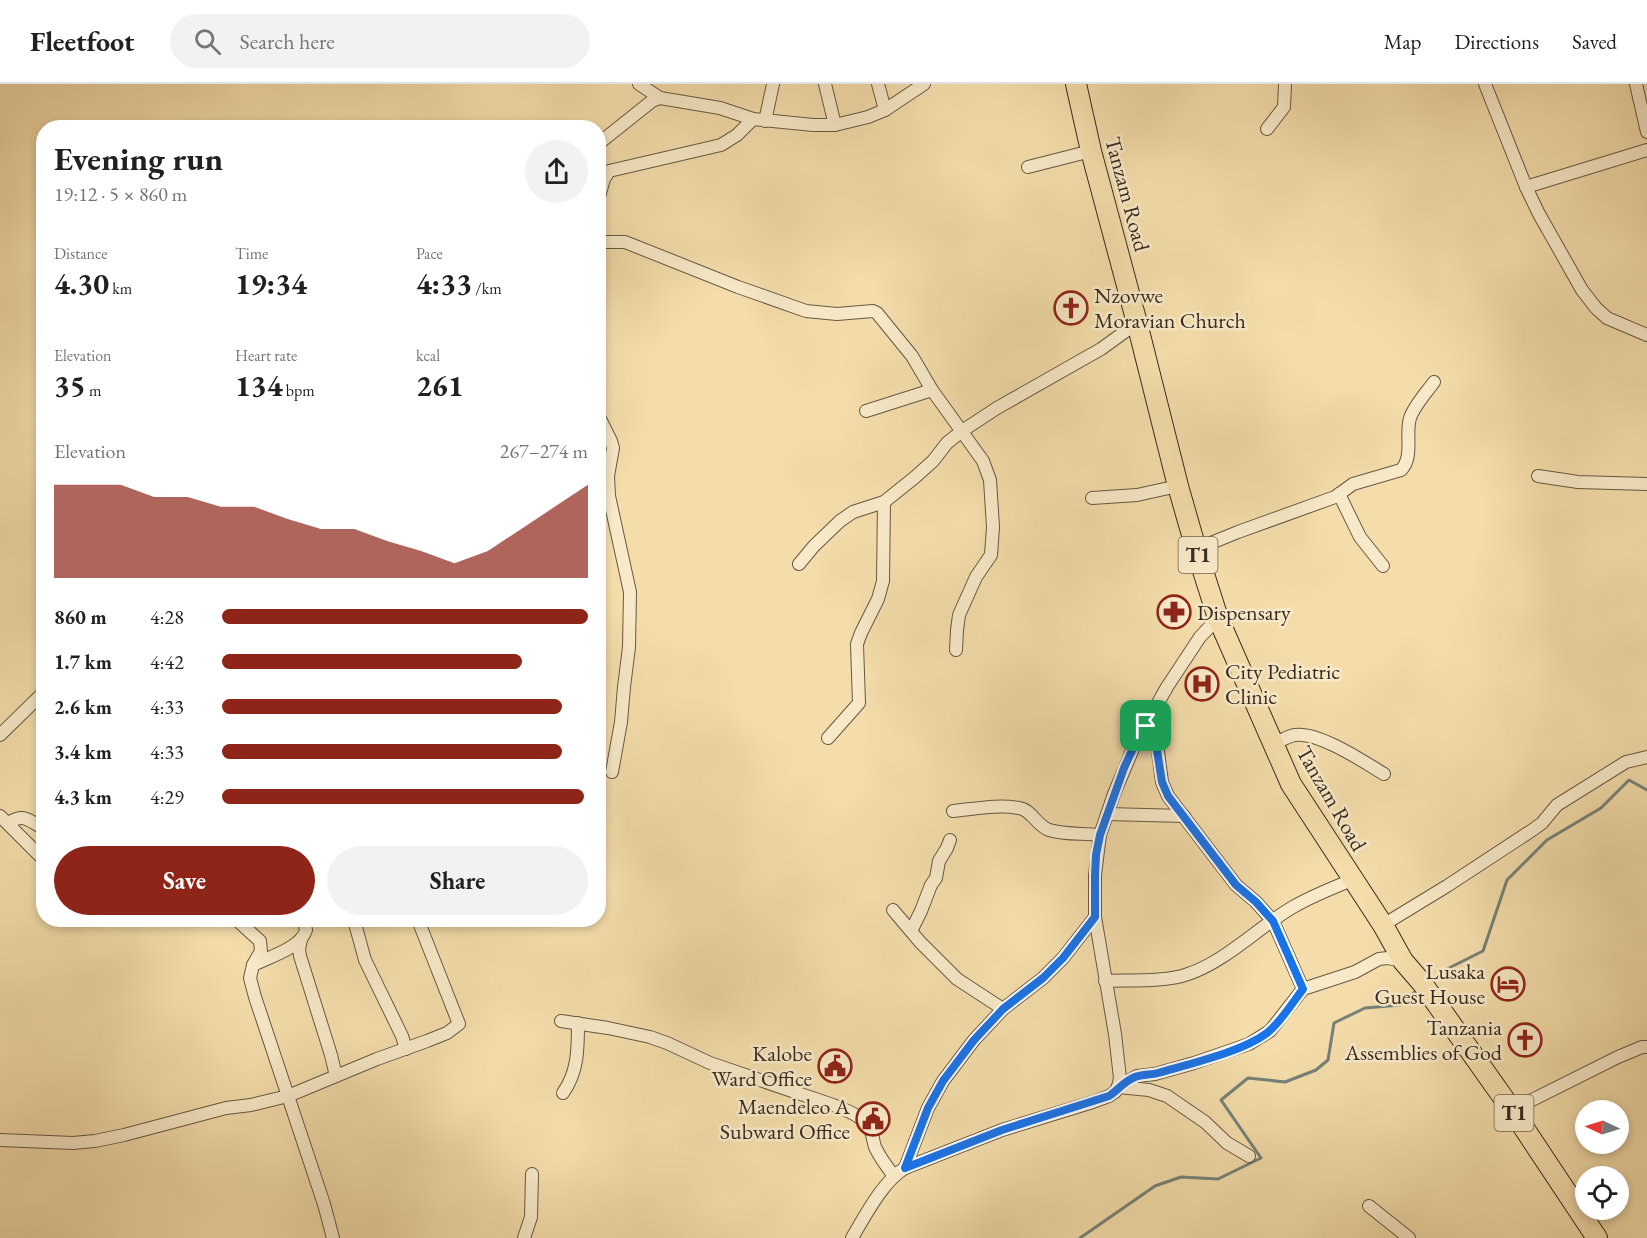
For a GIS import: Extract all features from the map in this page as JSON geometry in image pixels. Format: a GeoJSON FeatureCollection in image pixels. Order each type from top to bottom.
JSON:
{"type":"FeatureCollection","features":[{"type":"Feature","properties":{"kind":"highway","name":"Tanzam Road"},"geometry":{"type":"LineString","coordinates":[[1076,84],[1091,151],[1196,549],[1218,618],[1291,784],[1383,925],[1403,961],[1512,1110],[1597,1238]]}},
{"type":"Feature","properties":{"kind":"street"},"geometry":{"type":"LineString","coordinates":[[639,84],[658,92],[759,120],[813,125],[835,125],[868,117],[885,110],[924,84]]}},
{"type":"Feature","properties":{"kind":"street"},"geometry":{"type":"LineString","coordinates":[[606,176],[609,171],[721,145],[759,120],[773,84]]}},
{"type":"Feature","properties":{"kind":"street"},"geometry":{"type":"LineString","coordinates":[[825,84],[835,125]]}},
{"type":"Feature","properties":{"kind":"street"},"geometry":{"type":"LineString","coordinates":[[878,84],[885,110]]}},
{"type":"Feature","properties":{"kind":"street"},"geometry":{"type":"LineString","coordinates":[[1267,129],[1284,107],[1285,84]]}},
{"type":"Feature","properties":{"kind":"street"},"geometry":{"type":"LineString","coordinates":[[1485,84],[1526,187],[1573,275],[1596,308],[1608,318],[1647,335]]}},
{"type":"Feature","properties":{"kind":"street"},"geometry":{"type":"LineString","coordinates":[[1636,84],[1647,132]]}},
{"type":"Feature","properties":{"kind":"street"},"geometry":{"type":"LineString","coordinates":[[606,138],[652,101],[658,92]]}},
{"type":"Feature","properties":{"kind":"street"},"geometry":{"type":"LineString","coordinates":[[1526,187],[1647,150]]}},
{"type":"Feature","properties":{"kind":"street"},"geometry":{"type":"LineString","coordinates":[[1028,167],[1091,151]]}},
{"type":"Feature","properties":{"kind":"street"},"geometry":{"type":"LineString","coordinates":[[606,242],[625,242],[738,287],[806,310],[837,314],[873,311],[877,313],[912,356],[932,390],[983,461],[990,480],[993,526],[991,555],[976,577],[959,615],[956,650]]}},
{"type":"Feature","properties":{"kind":"street"},"geometry":{"type":"LineString","coordinates":[[799,564],[814,546],[845,517],[884,502],[933,461],[947,443],[962,431],[1101,349],[1137,323]]}},
{"type":"Feature","properties":{"kind":"street"},"geometry":{"type":"LineString","coordinates":[[1196,549],[1335,497],[1353,484],[1365,479],[1401,470],[1406,465],[1408,423],[1411,414],[1434,382]]}},
{"type":"Feature","properties":{"kind":"street"},"geometry":{"type":"LineString","coordinates":[[866,411],[932,390]]}},
{"type":"Feature","properties":{"kind":"street"},"geometry":{"type":"LineString","coordinates":[[606,431],[613,448],[608,476],[609,496],[630,592],[628,657],[621,722],[612,772]]}},
{"type":"Feature","properties":{"kind":"street"},"geometry":{"type":"LineString","coordinates":[[1538,476],[1578,482],[1647,484]]}},
{"type":"Feature","properties":{"kind":"street"},"geometry":{"type":"LineString","coordinates":[[1092,498],[1137,495],[1178,486]]}},
{"type":"Feature","properties":{"kind":"street"},"geometry":{"type":"LineString","coordinates":[[1339,494],[1360,537],[1383,566]]}},
{"type":"Feature","properties":{"kind":"street"},"geometry":{"type":"LineString","coordinates":[[828,738],[859,703],[857,644],[876,605],[883,581],[884,502]]}},
{"type":"Feature","properties":{"kind":"street"},"geometry":{"type":"LineString","coordinates":[[852,1238],[877,1198],[894,1176],[905,1168],[1002,1130],[1109,1096],[1118,1087],[1120,1078],[1115,1034],[1095,917],[1096,855],[1100,835],[1135,744],[1167,687],[1200,637],[1218,618]]}},
{"type":"Feature","properties":{"kind":"street"},"geometry":{"type":"LineString","coordinates":[[0,735],[36,700]]}},
{"type":"Feature","properties":{"kind":"street"},"geometry":{"type":"LineString","coordinates":[[1146,726],[1156,744],[1162,782],[1168,796],[1236,885],[1273,921],[1303,989]]}},
{"type":"Feature","properties":{"kind":"street"},"geometry":{"type":"LineString","coordinates":[[1274,744],[1294,735],[1314,736],[1353,755],[1384,774]]}},
{"type":"Feature","properties":{"kind":"street"},"geometry":{"type":"LineString","coordinates":[[1383,925],[1534,829],[1557,805],[1626,762],[1647,757]]}},
{"type":"Feature","properties":{"kind":"street"},"geometry":{"type":"LineString","coordinates":[[953,811],[1022,808],[1047,829],[1100,835]]}},
{"type":"Feature","properties":{"kind":"street"},"geometry":{"type":"LineString","coordinates":[[1107,814],[1184,816]]}},
{"type":"Feature","properties":{"kind":"street"},"geometry":{"type":"LineString","coordinates":[[4,820],[23,817],[36,824]]}},
{"type":"Feature","properties":{"kind":"street"},"geometry":{"type":"LineString","coordinates":[[4,820],[36,852]]}},
{"type":"Feature","properties":{"kind":"street"},"geometry":{"type":"LineString","coordinates":[[911,931],[936,878],[939,861],[950,840]]}},
{"type":"Feature","properties":{"kind":"street"},"geometry":{"type":"LineString","coordinates":[[1105,981],[1173,978],[1187,975],[1213,962],[1292,907],[1352,880]]}},
{"type":"Feature","properties":{"kind":"street"},"geometry":{"type":"LineString","coordinates":[[893,910],[957,979],[1003,1009]]}},
{"type":"Feature","properties":{"kind":"street"},"geometry":{"type":"LineString","coordinates":[[905,1168],[934,1095],[974,1040],[1003,1009],[1043,978],[1063,958],[1095,917]]}},
{"type":"Feature","properties":{"kind":"street"},"geometry":{"type":"LineString","coordinates":[[245,927],[260,941],[261,951],[250,978],[253,991],[324,1204],[333,1238]]}},
{"type":"Feature","properties":{"kind":"street"},"geometry":{"type":"LineString","coordinates":[[305,927],[299,949],[300,956],[336,1076]]}},
{"type":"Feature","properties":{"kind":"street"},"geometry":{"type":"LineString","coordinates":[[356,927],[365,960],[402,1036],[406,1049]]}},
{"type":"Feature","properties":{"kind":"street"},"geometry":{"type":"LineString","coordinates":[[0,1140],[73,1143],[124,1135],[226,1108],[251,1105],[288,1096],[438,1037],[459,1024],[421,927]]}},
{"type":"Feature","properties":{"kind":"street"},"geometry":{"type":"LineString","coordinates":[[254,965],[301,940]]}},
{"type":"Feature","properties":{"kind":"street"},"geometry":{"type":"LineString","coordinates":[[1118,1087],[1137,1076],[1155,1074],[1194,1063],[1249,1044],[1270,1031],[1303,989],[1355,972],[1378,959],[1403,961]]}},
{"type":"Feature","properties":{"kind":"street"},"geometry":{"type":"LineString","coordinates":[[561,1021],[650,1037],[710,1063],[852,1113],[869,1128],[879,1155],[894,1176]]}},
{"type":"Feature","properties":{"kind":"street"},"geometry":{"type":"LineString","coordinates":[[563,1093],[570,1084],[576,1065],[578,1023]]}},
{"type":"Feature","properties":{"kind":"street"},"geometry":{"type":"LineString","coordinates":[[1512,1110],[1618,1057],[1647,1047]]}},
{"type":"Feature","properties":{"kind":"street"},"geometry":{"type":"LineString","coordinates":[[1118,1087],[1149,1090],[1167,1096],[1205,1122],[1227,1143],[1249,1156]]}},
{"type":"Feature","properties":{"kind":"street"},"geometry":{"type":"LineString","coordinates":[[524,1238],[531,1217],[532,1174]]}},
{"type":"Feature","properties":{"kind":"street"},"geometry":{"type":"LineString","coordinates":[[1369,1206],[1409,1238]]}},
{"type":"Feature","properties":{"kind":"waterway"},"geometry":{"type":"LineString","coordinates":[[1445,970],[1483,951],[1507,880],[1547,840],[1601,808],[1629,780],[1647,790]]}},
{"type":"Feature","properties":{"kind":"waterway"},"geometry":{"type":"LineString","coordinates":[[1080,1238],[1155,1186],[1181,1177],[1218,1179],[1261,1158],[1221,1100],[1248,1078],[1285,1082],[1316,1070],[1328,1060],[1334,1023],[1365,1008],[1400,1005],[1417,990]]}},
{"type":"Feature","properties":{"kind":"place","name":"Nzovwe Moravian Church"},"geometry":{"type":"Point","coordinates":[1071,308]}},
{"type":"Feature","properties":{"kind":"place","name":"Dispensary"},"geometry":{"type":"Point","coordinates":[1174,612]}},
{"type":"Feature","properties":{"kind":"place","name":"City Pediatric Clinic"},"geometry":{"type":"Point","coordinates":[1202,684]}},
{"type":"Feature","properties":{"kind":"place","name":"Lusaka Guest House"},"geometry":{"type":"Point","coordinates":[1508,984]}},
{"type":"Feature","properties":{"kind":"place","name":"Tanzania Assemblies of God"},"geometry":{"type":"Point","coordinates":[1525,1040]}},
{"type":"Feature","properties":{"kind":"place","name":"Kalobe Ward Office"},"geometry":{"type":"Point","coordinates":[835,1066]}},
{"type":"Feature","properties":{"kind":"place","name":"Maendeleo A Subward Office"},"geometry":{"type":"Point","coordinates":[873,1119]}},
{"type":"Feature","properties":{"kind":"route"},"geometry":{"type":"LineString","coordinates":[[1146,726],[1156,744],[1162,782],[1168,796],[1236,885],[1273,921],[1303,989],[1270,1031],[1249,1044],[1194,1063],[1155,1074],[1137,1076],[1118,1087],[1109,1096],[1002,1130],[905,1168],[934,1095],[974,1040],[1003,1009],[1043,978],[1063,958],[1095,917],[1096,855],[1100,835],[1124,768],[1146,726]]}}]}
